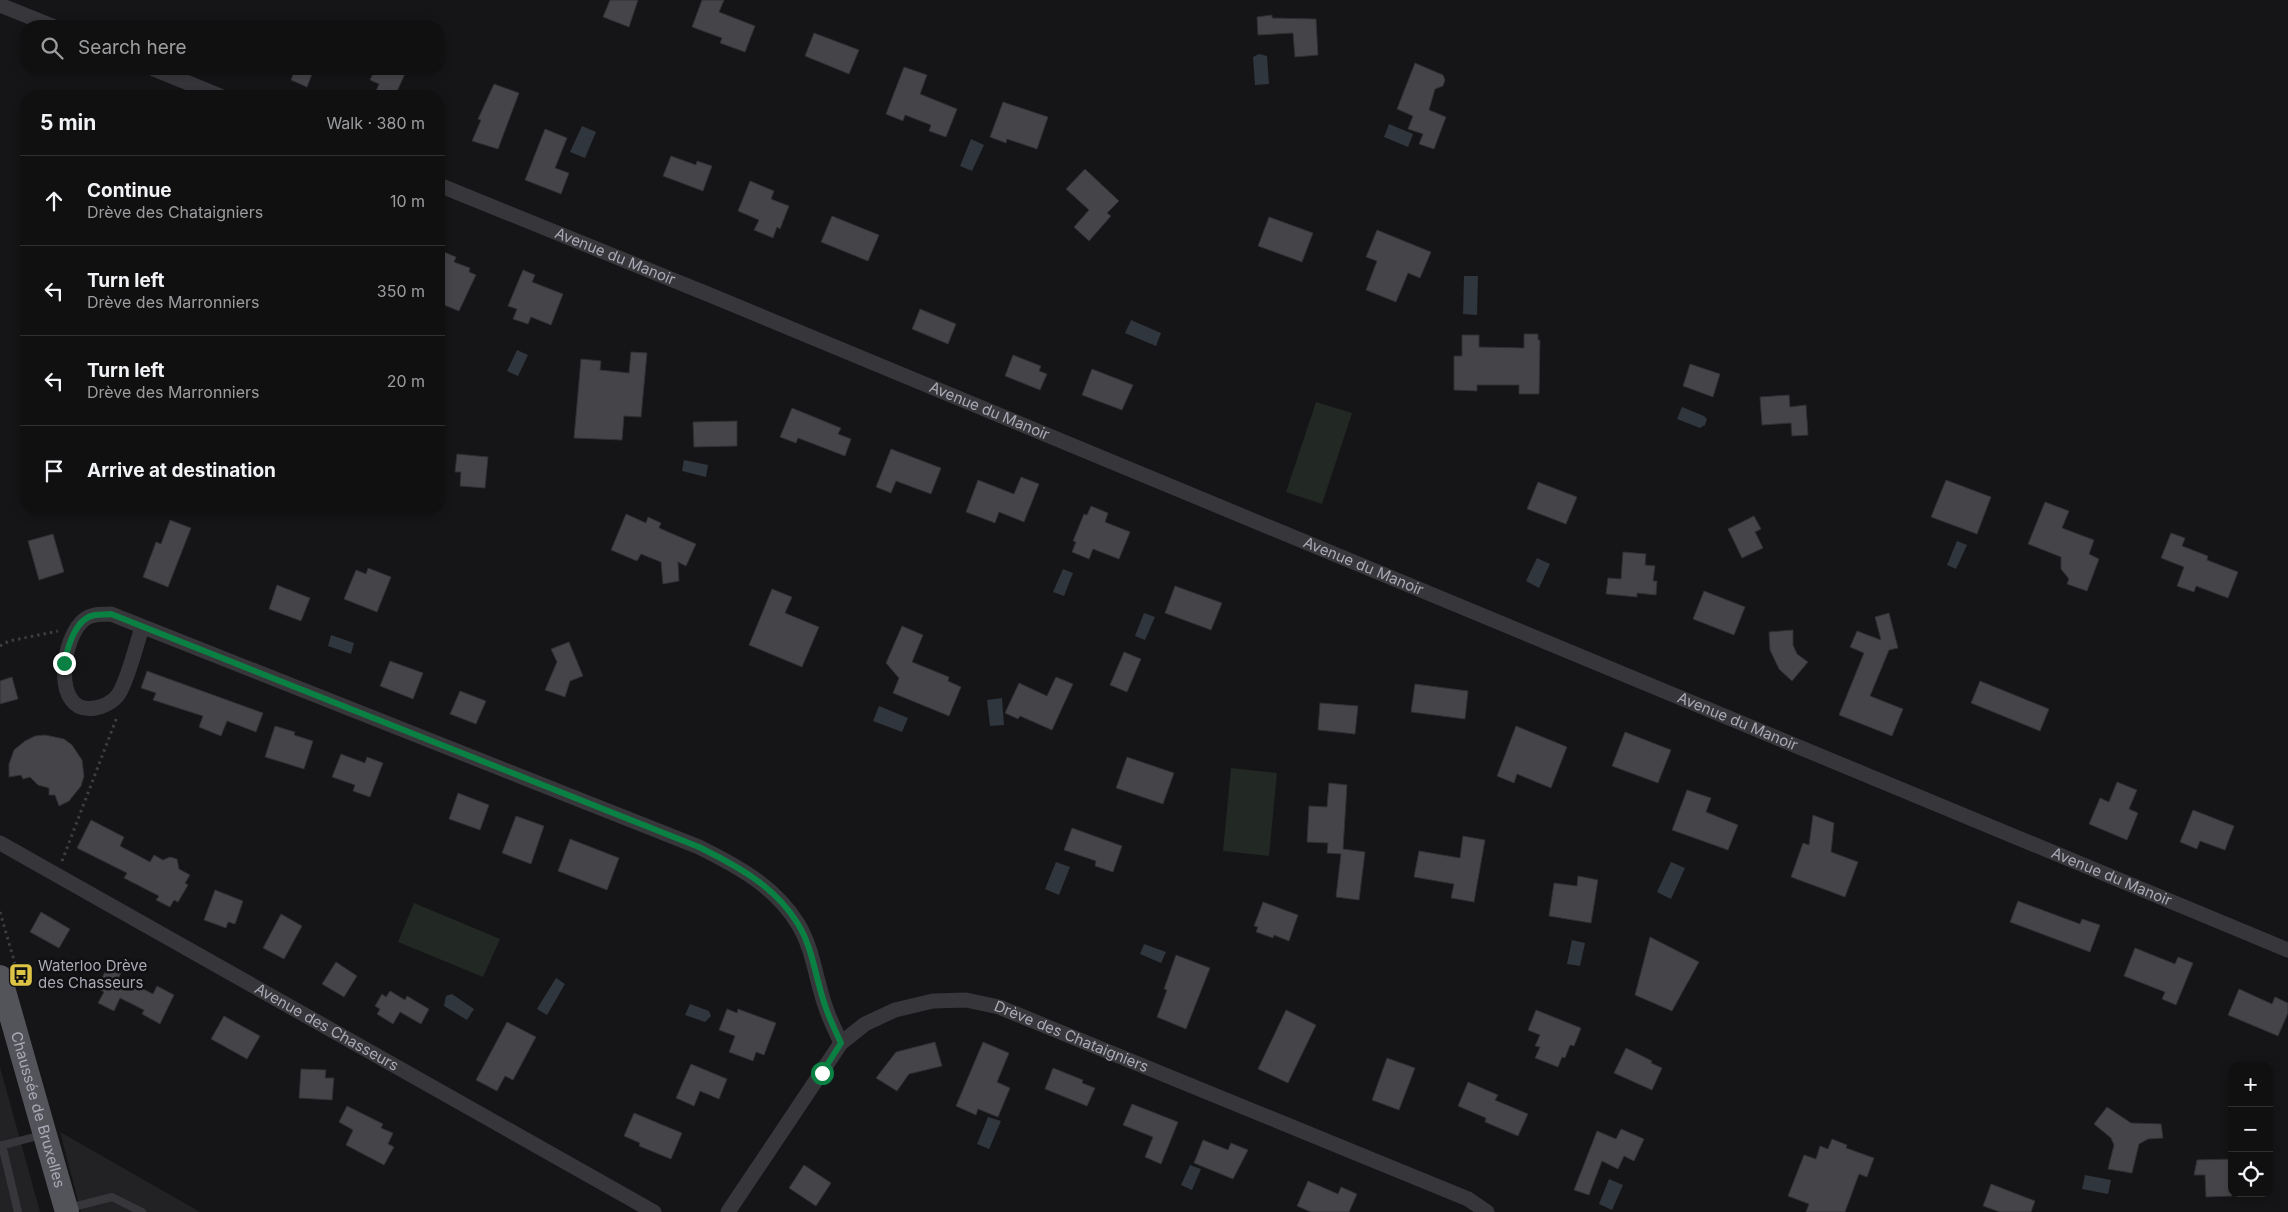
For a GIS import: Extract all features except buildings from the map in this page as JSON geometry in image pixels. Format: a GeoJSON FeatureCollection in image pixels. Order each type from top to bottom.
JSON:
{"type":"FeatureCollection","features":[{"type":"Feature","properties":{"kind":"main road","name":"Chaussée de Bruxelles"},"geometry":{"type":"LineString","coordinates":[[0,977],[66,1211]]}},
{"type":"Feature","properties":{"kind":"street"},"geometry":{"type":"LineString","coordinates":[[0,5],[37,20]]}},
{"type":"Feature","properties":{"kind":"street"},"geometry":{"type":"LineString","coordinates":[[169,75],[205,90]]}},
{"type":"Feature","properties":{"kind":"street","name":"Avenue du Manoir"},"geometry":{"type":"LineString","coordinates":[[445,187],[710,295],[2288,950]]}},
{"type":"Feature","properties":{"kind":"street"},"geometry":{"type":"LineString","coordinates":[[142,627],[118,695],[102,707],[92,709],[80,707],[71,700],[65,680],[64,663],[71,639],[85,619],[94,615],[111,614],[699,847],[737,866],[773,892],[798,924],[812,956],[827,1011],[841,1043]]}},
{"type":"Feature","properties":{"kind":"street","name":"Avenue des Chasseurs"},"geometry":{"type":"LineString","coordinates":[[0,843],[654,1212]]}},
{"type":"Feature","properties":{"kind":"street","name":"Drève des Chataigniers"},"geometry":{"type":"LineString","coordinates":[[728,1212],[841,1043],[864,1024],[895,1010],[933,1001],[966,1000],[999,1007],[1468,1199],[1487,1212]]}},
{"type":"Feature","properties":{"kind":"lane"},"geometry":{"type":"LineString","coordinates":[[18,1212],[1,1146],[45,1134]]}},
{"type":"Feature","properties":{"kind":"lane"},"geometry":{"type":"LineString","coordinates":[[66,1211],[112,1197],[142,1212]]}},
{"type":"Feature","properties":{"kind":"path"},"geometry":{"type":"LineString","coordinates":[[0,646],[8,641],[78,627]]}},
{"type":"Feature","properties":{"kind":"path"},"geometry":{"type":"LineString","coordinates":[[57,874],[118,715],[112,700]]}},
{"type":"Feature","properties":{"kind":"shaded area"},"geometry":{"type":"Polygon","coordinates":[[[1259,54],[1267,56],[1269,84],[1255,85],[1253,57],[1259,54]]]}},
{"type":"Feature","properties":{"kind":"shaded area"},"geometry":{"type":"Polygon","coordinates":[[[1389,124],[1413,134],[1408,147],[1384,137],[1389,124]]]}},
{"type":"Feature","properties":{"kind":"shaded area"},"geometry":{"type":"Polygon","coordinates":[[[582,126],[596,132],[585,158],[570,152],[582,126]]]}},
{"type":"Feature","properties":{"kind":"shaded area"},"geometry":{"type":"Polygon","coordinates":[[[971,139],[984,145],[972,171],[960,166],[971,139]]]}},
{"type":"Feature","properties":{"kind":"shaded area"},"geometry":{"type":"Polygon","coordinates":[[[1464,276],[1478,276],[1477,315],[1463,314],[1464,276]]]}},
{"type":"Feature","properties":{"kind":"shaded area"},"geometry":{"type":"Polygon","coordinates":[[[1131,320],[1161,333],[1156,346],[1125,333],[1131,320]]]}},
{"type":"Feature","properties":{"kind":"shaded area"},"geometry":{"type":"Polygon","coordinates":[[[517,350],[528,355],[518,376],[507,371],[517,350]]]}},
{"type":"Feature","properties":{"kind":"shaded area"},"geometry":{"type":"Polygon","coordinates":[[[1316,402],[1352,413],[1322,504],[1286,492],[1316,402]]]}},
{"type":"Feature","properties":{"kind":"shaded area"},"geometry":{"type":"Polygon","coordinates":[[[1682,407],[1704,416],[1707,419],[1705,425],[1700,428],[1677,419],[1682,407]]]}},
{"type":"Feature","properties":{"kind":"shaded area"},"geometry":{"type":"Polygon","coordinates":[[[684,460],[708,465],[706,477],[682,471],[684,460]]]}},
{"type":"Feature","properties":{"kind":"shaded area"},"geometry":{"type":"Polygon","coordinates":[[[1957,541],[1967,545],[1956,569],[1947,565],[1957,541]]]}},
{"type":"Feature","properties":{"kind":"shaded area"},"geometry":{"type":"Polygon","coordinates":[[[1537,558],[1550,564],[1539,588],[1526,581],[1537,558]]]}},
{"type":"Feature","properties":{"kind":"shaded area"},"geometry":{"type":"Polygon","coordinates":[[[1063,569],[1073,573],[1064,596],[1053,592],[1063,569]]]}},
{"type":"Feature","properties":{"kind":"shaded area"},"geometry":{"type":"Polygon","coordinates":[[[1144,613],[1155,617],[1145,640],[1135,636],[1144,613]]]}},
{"type":"Feature","properties":{"kind":"shaded area"},"geometry":{"type":"Polygon","coordinates":[[[331,635],[354,643],[351,654],[328,646],[331,635]]]}},
{"type":"Feature","properties":{"kind":"shaded area"},"geometry":{"type":"Polygon","coordinates":[[[1002,698],[1004,725],[990,726],[987,700],[1002,698]]]}},
{"type":"Feature","properties":{"kind":"shaded area"},"geometry":{"type":"Polygon","coordinates":[[[879,706],[908,718],[902,732],[873,721],[879,706]]]}},
{"type":"Feature","properties":{"kind":"shaded area"},"geometry":{"type":"Polygon","coordinates":[[[1231,768],[1277,773],[1269,856],[1223,851],[1231,768]]]}},
{"type":"Feature","properties":{"kind":"shaded area"},"geometry":{"type":"Polygon","coordinates":[[[1056,862],[1070,867],[1059,895],[1045,889],[1056,862]]]}},
{"type":"Feature","properties":{"kind":"shaded area"},"geometry":{"type":"Polygon","coordinates":[[[1671,862],[1685,868],[1671,899],[1657,892],[1671,862]]]}},
{"type":"Feature","properties":{"kind":"shaded area"},"geometry":{"type":"Polygon","coordinates":[[[414,903],[500,939],[483,977],[398,942],[414,903]]]}},
{"type":"Feature","properties":{"kind":"shaded area"},"geometry":{"type":"Polygon","coordinates":[[[1572,940],[1585,943],[1580,966],[1567,964],[1572,940]]]}},
{"type":"Feature","properties":{"kind":"shaded area"},"geometry":{"type":"Polygon","coordinates":[[[1144,944],[1166,952],[1161,963],[1140,954],[1144,944]]]}},
{"type":"Feature","properties":{"kind":"shaded area"},"geometry":{"type":"Polygon","coordinates":[[[556,978],[565,984],[547,1015],[537,1009],[556,978]]]}},
{"type":"Feature","properties":{"kind":"shaded area"},"geometry":{"type":"Polygon","coordinates":[[[452,994],[474,1009],[467,1020],[444,1006],[446,996],[452,994]]]}},
{"type":"Feature","properties":{"kind":"shaded area"},"geometry":{"type":"Polygon","coordinates":[[[690,1004],[709,1011],[711,1016],[705,1022],[685,1015],[690,1004]]]}},
{"type":"Feature","properties":{"kind":"shaded area"},"geometry":{"type":"Polygon","coordinates":[[[0,1067],[40,1212],[0,1212],[0,1067]]]}},
{"type":"Feature","properties":{"kind":"shaded area"},"geometry":{"type":"Polygon","coordinates":[[[988,1117],[1001,1121],[989,1149],[977,1144],[988,1117]]]}},
{"type":"Feature","properties":{"kind":"shaded area"},"geometry":{"type":"Polygon","coordinates":[[[60,1132],[200,1212],[81,1212],[60,1132]]]}},
{"type":"Feature","properties":{"kind":"shaded area"},"geometry":{"type":"Polygon","coordinates":[[[1190,1165],[1201,1169],[1192,1190],[1181,1185],[1190,1165]]]}},
{"type":"Feature","properties":{"kind":"shaded area"},"geometry":{"type":"Polygon","coordinates":[[[2085,1175],[2111,1180],[2108,1194],[2082,1189],[2085,1175]]]}},
{"type":"Feature","properties":{"kind":"shaded area"},"geometry":{"type":"Polygon","coordinates":[[[1609,1179],[1623,1185],[1612,1210],[1599,1204],[1609,1179]]]}},
{"type":"Feature","properties":{"kind":"place","name":"Waterloo Drève des Chasseurs"},"geometry":{"type":"Point","coordinates":[21,975]}},
{"type":"Feature","properties":{"kind":"route"},"geometry":{"type":"LineString","coordinates":[[64,663],[71,639],[85,619],[94,615],[111,614],[699,847],[737,866],[773,892],[798,924],[812,956],[827,1011],[841,1043],[822,1073]]}}]}
